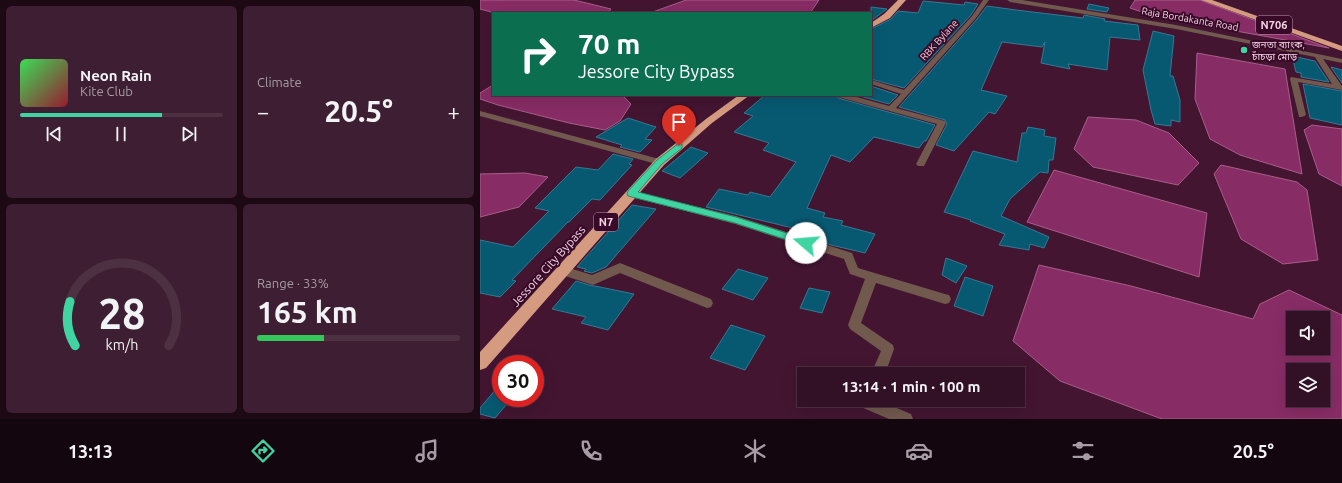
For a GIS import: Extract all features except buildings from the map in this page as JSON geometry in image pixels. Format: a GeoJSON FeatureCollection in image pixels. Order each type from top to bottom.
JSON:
{"type":"FeatureCollection","features":[{"type":"Feature","properties":{"kind":"highway"},"geometry":{"type":"LineString","coordinates":[[872,25],[887,16],[902,0]]}},
{"type":"Feature","properties":{"kind":"highway","name":"N706"},"geometry":{"type":"LineString","coordinates":[[1205,0],[1342,49]]}},
{"type":"Feature","properties":{"kind":"highway","name":"N706"},"geometry":{"type":"LineString","coordinates":[[1222,0],[1342,42]]}},
{"type":"Feature","properties":{"kind":"highway","name":"Jessore City Bypass"},"geometry":{"type":"LineString","coordinates":[[480,363],[660,162],[709,121],[744,96]]}},
{"type":"Feature","properties":{"kind":"street","name":"RBK Bylane"},"geometry":{"type":"LineString","coordinates":[[891,109],[974,17],[986,0]]}},
{"type":"Feature","properties":{"kind":"street","name":"Raja Bordakanta Road"},"geometry":{"type":"LineString","coordinates":[[1010,0],[1120,16],[1268,43],[1342,61]]}},
{"type":"Feature","properties":{"kind":"street"},"geometry":{"type":"LineString","coordinates":[[1317,55],[1340,88]]}},
{"type":"Feature","properties":{"kind":"street"},"geometry":{"type":"LineString","coordinates":[[1302,115],[1294,79],[1340,88]]}},
{"type":"Feature","properties":{"kind":"street"},"geometry":{"type":"LineString","coordinates":[[872,82],[906,93]]}},
{"type":"Feature","properties":{"kind":"street"},"geometry":{"type":"LineString","coordinates":[[845,96],[942,123],[921,164]]}},
{"type":"Feature","properties":{"kind":"street"},"geometry":{"type":"LineString","coordinates":[[480,113],[660,162]]}},
{"type":"Feature","properties":{"kind":"street"},"geometry":{"type":"LineString","coordinates":[[631,194],[736,220],[848,256],[854,271],[914,290]]}},
{"type":"Feature","properties":{"kind":"street"},"geometry":{"type":"LineString","coordinates":[[563,270],[593,280],[620,268],[707,303]]}},
{"type":"Feature","properties":{"kind":"street"},"geometry":{"type":"LineString","coordinates":[[881,367],[888,349],[854,325],[872,277],[914,290]]}},
{"type":"Feature","properties":{"kind":"street"},"geometry":{"type":"LineString","coordinates":[[918,291],[922,292],[945,299],[918,291]]}},
{"type":"Feature","properties":{"kind":"street"},"geometry":{"type":"LineString","coordinates":[[878,407],[906,419]]}},
{"type":"Feature","properties":{"kind":"shaded area"},"geometry":{"type":"Polygon","coordinates":[[[480,0],[574,0],[611,9],[609,12],[492,12],[480,9],[480,0]]]}},
{"type":"Feature","properties":{"kind":"shaded area"},"geometry":{"type":"Polygon","coordinates":[[[686,0],[819,0],[811,12],[653,12],[686,0]]]}},
{"type":"Feature","properties":{"kind":"shaded area"},"geometry":{"type":"Polygon","coordinates":[[[1135,0],[1200,0],[1329,48],[1154,16],[1130,8],[1135,0]]]}},
{"type":"Feature","properties":{"kind":"shaded area"},"geometry":{"type":"Polygon","coordinates":[[[1197,53],[1285,69],[1302,174],[1240,155],[1210,139],[1195,99],[1197,53]]]}},
{"type":"Feature","properties":{"kind":"shaded area"},"geometry":{"type":"Polygon","coordinates":[[[492,86],[492,96],[623,96],[631,104],[620,121],[605,130],[569,123],[498,105],[480,99],[480,93],[492,86]]]}},
{"type":"Feature","properties":{"kind":"shaded area"},"geometry":{"type":"Polygon","coordinates":[[[1088,117],[1136,120],[1169,133],[1199,163],[1178,185],[1093,167],[1074,149],[1088,117]]]}},
{"type":"Feature","properties":{"kind":"shaded area"},"geometry":{"type":"Polygon","coordinates":[[[1312,125],[1342,129],[1342,186],[1319,174],[1304,130],[1312,125]]]}},
{"type":"Feature","properties":{"kind":"shaded area"},"geometry":{"type":"Polygon","coordinates":[[[1221,165],[1297,182],[1307,190],[1318,260],[1283,264],[1241,239],[1214,174],[1221,165]]]}},
{"type":"Feature","properties":{"kind":"shaded area"},"geometry":{"type":"Polygon","coordinates":[[[1054,170],[1207,213],[1199,277],[1027,222],[1054,170]]]}},
{"type":"Feature","properties":{"kind":"shaded area"},"geometry":{"type":"Polygon","coordinates":[[[525,173],[548,177],[519,207],[480,217],[480,174],[525,173]]]}},
{"type":"Feature","properties":{"kind":"shaded area"},"geometry":{"type":"Polygon","coordinates":[[[1039,265],[1131,286],[1253,319],[1260,304],[1289,290],[1342,315],[1342,419],[1162,419],[1060,381],[1013,341],[1039,265]]]}},
{"type":"Feature","properties":{"kind":"place","name":"জনতা ব্যাংক, চাঁচড়া মোড়"},"geometry":{"type":"Point","coordinates":[1244,50]}},
{"type":"Feature","properties":{"kind":"route"},"geometry":{"type":"LineString","coordinates":[[679,146],[660,162],[631,194],[736,220],[806,243]]}}]}
